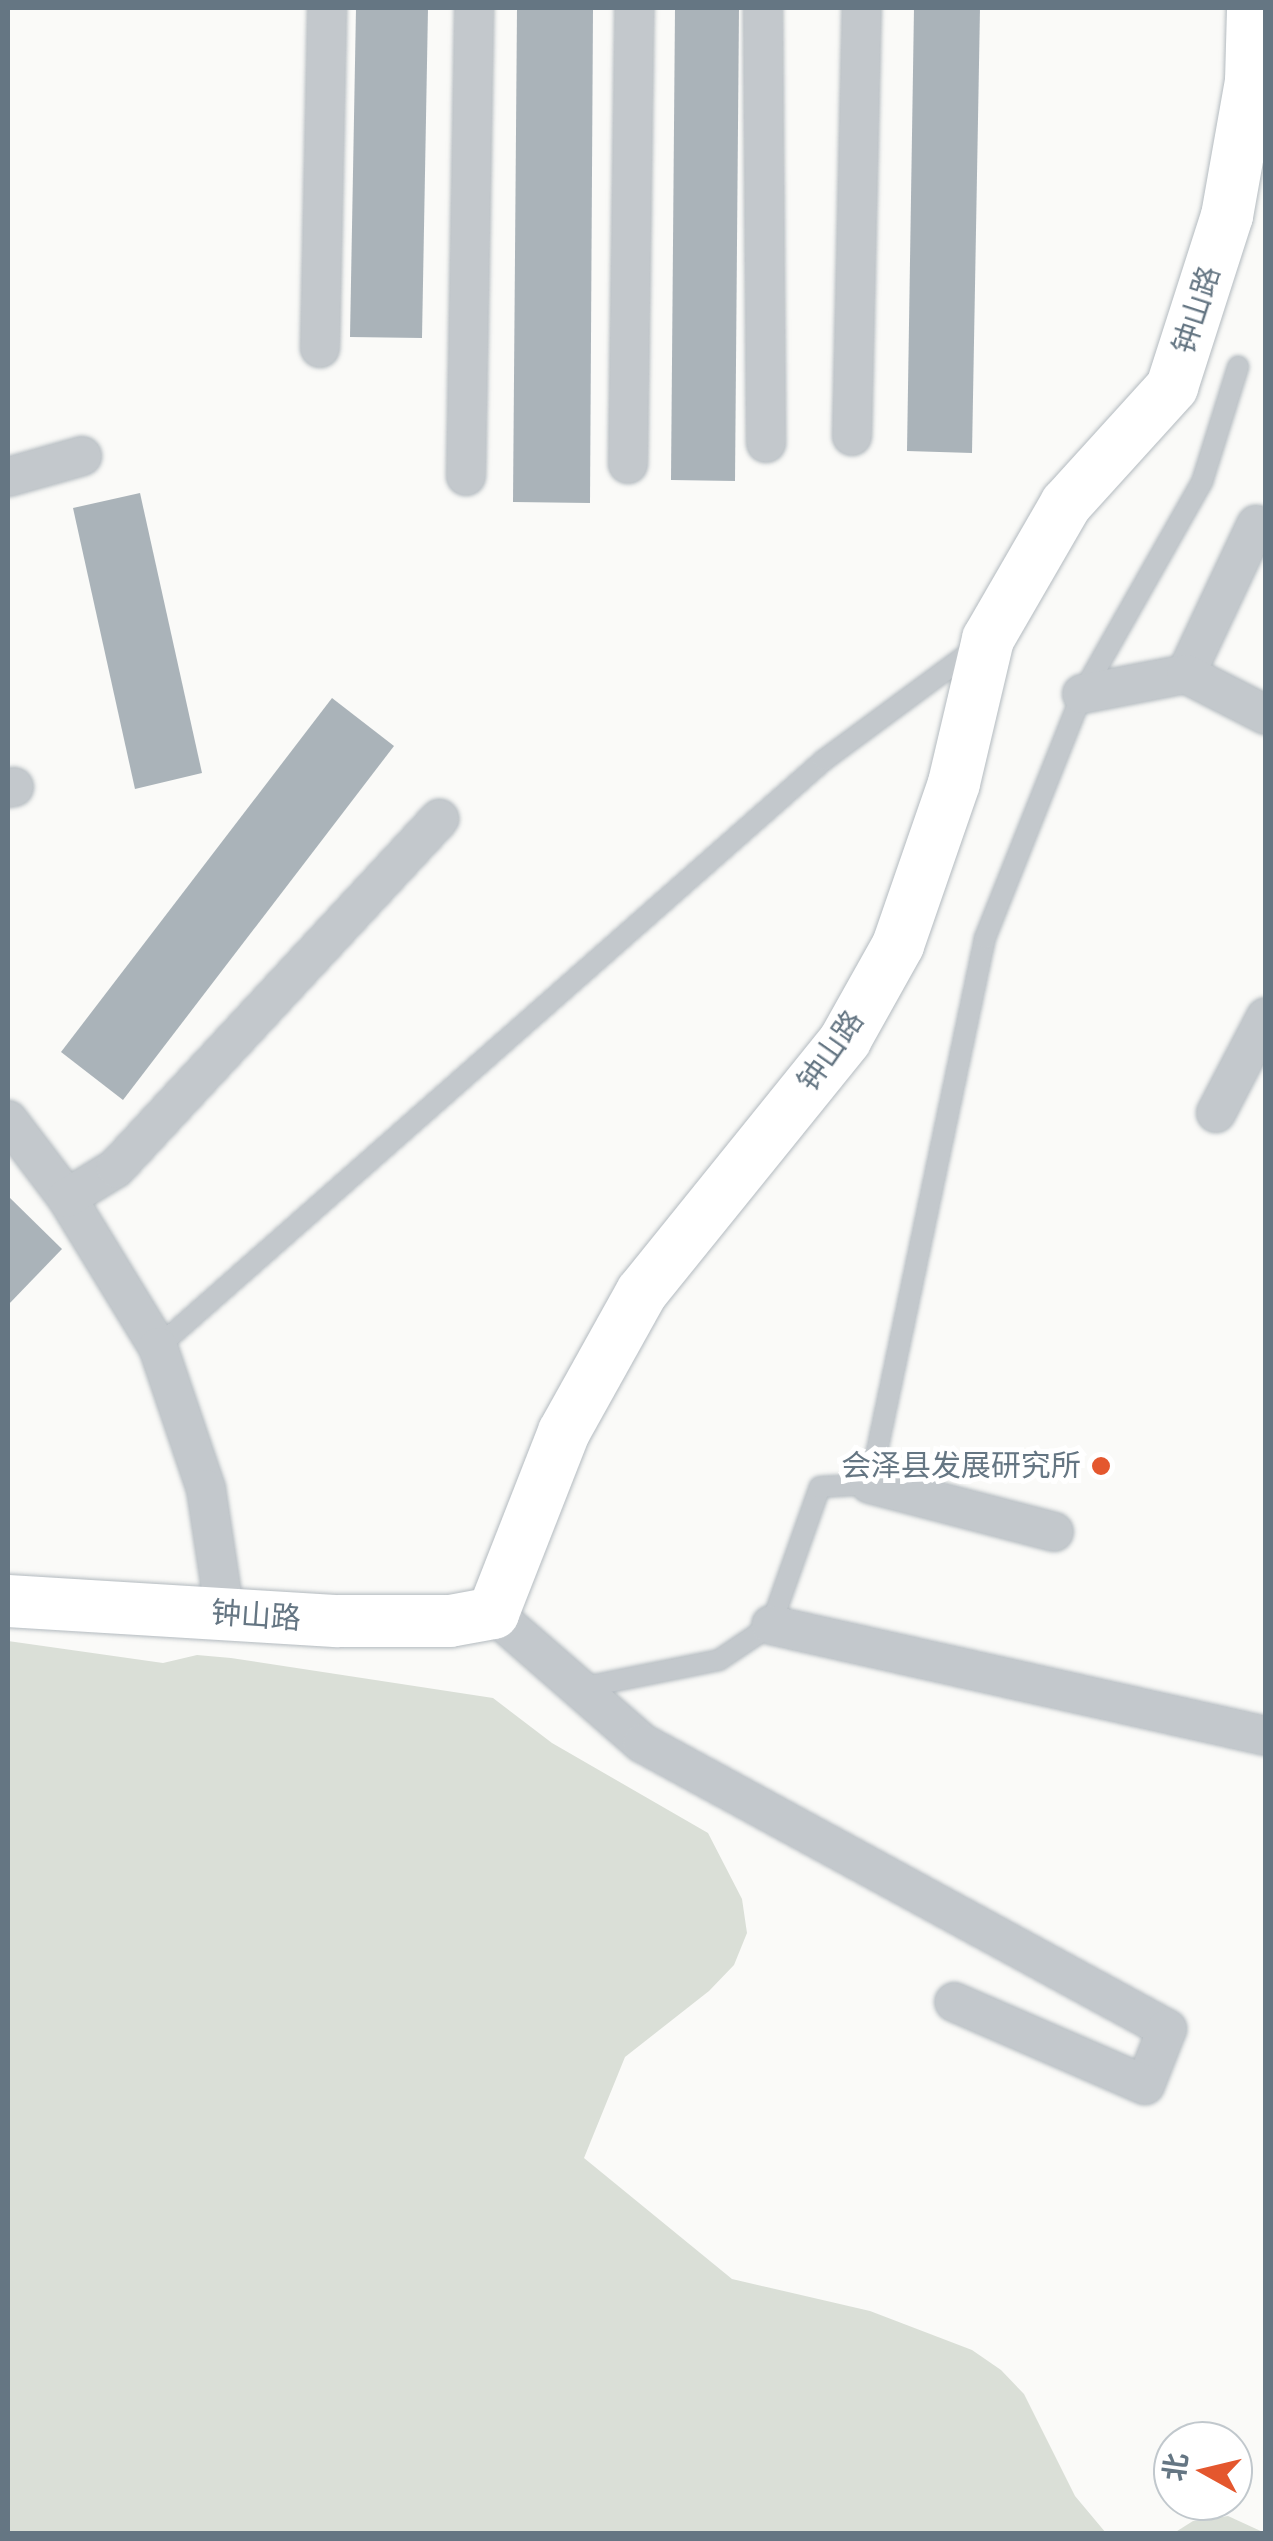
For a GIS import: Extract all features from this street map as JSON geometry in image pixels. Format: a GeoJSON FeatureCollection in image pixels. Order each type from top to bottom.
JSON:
{"type":"FeatureCollection","features":[{"type":"Feature","properties":{"kind":"street"},"geometry":{"type":"LineString","coordinates":[[320,348],[327,8]]}},
{"type":"Feature","properties":{"kind":"street"},"geometry":{"type":"LineString","coordinates":[[466,476],[474,8]]}},
{"type":"Feature","properties":{"kind":"street"},"geometry":{"type":"LineString","coordinates":[[628,464],[634,8]]}},
{"type":"Feature","properties":{"kind":"street"},"geometry":{"type":"LineString","coordinates":[[762,8],[766,444]]}},
{"type":"Feature","properties":{"kind":"street"},"geometry":{"type":"LineString","coordinates":[[852,436],[862,8]]}},
{"type":"Feature","properties":{"kind":"street","name":"钟山路"},"geometry":{"type":"LineString","coordinates":[[8,1600],[225,1614],[432,1621],[493,1614],[564,1432],[642,1292],[845,1040],[898,945],[954,783],[988,639],[1066,504],[1172,386],[1226,216],[1251,81],[1253,8]]}},
{"type":"Feature","properties":{"kind":"street"},"geometry":{"type":"LineString","coordinates":[[8,477],[82,456]]}},
{"type":"Feature","properties":{"kind":"street"},"geometry":{"type":"LineString","coordinates":[[1186,674],[1256,526]]}},
{"type":"Feature","properties":{"kind":"street"},"geometry":{"type":"LineString","coordinates":[[1082,694],[1186,674],[1266,715]]}},
{"type":"Feature","properties":{"kind":"street"},"geometry":{"type":"LineString","coordinates":[[67,1198],[116,1168],[438,819]]}},
{"type":"Feature","properties":{"kind":"street"},"geometry":{"type":"LineString","coordinates":[[1216,1113],[1266,1017]]}},
{"type":"Feature","properties":{"kind":"street"},"geometry":{"type":"LineString","coordinates":[[8,1120],[67,1198],[158,1347],[206,1490],[225,1614]]}},
{"type":"Feature","properties":{"kind":"street"},"geometry":{"type":"LineString","coordinates":[[870,1484],[1054,1532]]}},
{"type":"Feature","properties":{"kind":"street"},"geometry":{"type":"LineString","coordinates":[[493,1614],[642,1743],[1167,2028],[1145,2085],[954,2002]]}},
{"type":"Feature","properties":{"kind":"street"},"geometry":{"type":"LineString","coordinates":[[770,1625],[1266,1736]]}},
{"type":"Feature","properties":{"kind":"lane"},"geometry":{"type":"LineString","coordinates":[[580,1688],[719,1660],[770,1625],[820,1487],[870,1484],[985,938],[1082,694],[1202,482],[1238,367]]}},
{"type":"Feature","properties":{"kind":"lane"},"geometry":{"type":"LineString","coordinates":[[158,1347],[824,760],[988,639]]}},
{"type":"Feature","properties":{"kind":"shaded area"},"geometry":{"type":"Polygon","coordinates":[[[8,1641],[163,1663],[197,1655],[231,1658],[493,1698],[552,1743],[708,1833],[742,1899],[747,1933],[734,1965],[709,1991],[625,2057],[584,2158],[732,2279],[870,2311],[972,2350],[1001,2370],[1024,2394],[1075,2496],[1106,2533],[8,2533],[8,1641]]]}},
{"type":"Feature","properties":{"kind":"shaded area"},"geometry":{"type":"Polygon","coordinates":[[[1193,2521],[1239,2521],[1265,2533],[1174,2533],[1193,2521]]]}},
{"type":"Feature","properties":{"kind":"building"},"geometry":{"type":"Polygon","coordinates":[[[356,8],[428,8],[422,338],[350,337],[356,8]]]}},
{"type":"Feature","properties":{"kind":"building"},"geometry":{"type":"Polygon","coordinates":[[[517,8],[593,8],[590,503],[513,502],[517,8]]]}},
{"type":"Feature","properties":{"kind":"building"},"geometry":{"type":"Polygon","coordinates":[[[675,8],[739,8],[735,481],[671,480],[675,8]]]}},
{"type":"Feature","properties":{"kind":"building"},"geometry":{"type":"Polygon","coordinates":[[[914,8],[980,8],[972,453],[907,451],[914,8]]]}},
{"type":"Feature","properties":{"kind":"building"},"geometry":{"type":"Polygon","coordinates":[[[140,493],[202,773],[135,789],[73,508],[140,493]]]}},
{"type":"Feature","properties":{"kind":"building"},"geometry":{"type":"Polygon","coordinates":[[[332,698],[394,746],[123,1100],[61,1052],[332,698]]]}},
{"type":"Feature","properties":{"kind":"building"},"geometry":{"type":"Polygon","coordinates":[[[8,1196],[62,1249],[8,1305],[8,1196]]]}},
{"type":"Feature","properties":{"kind":"place","name":"会泽县发展研究所"},"geometry":{"type":"Point","coordinates":[1101,1466]}}]}
